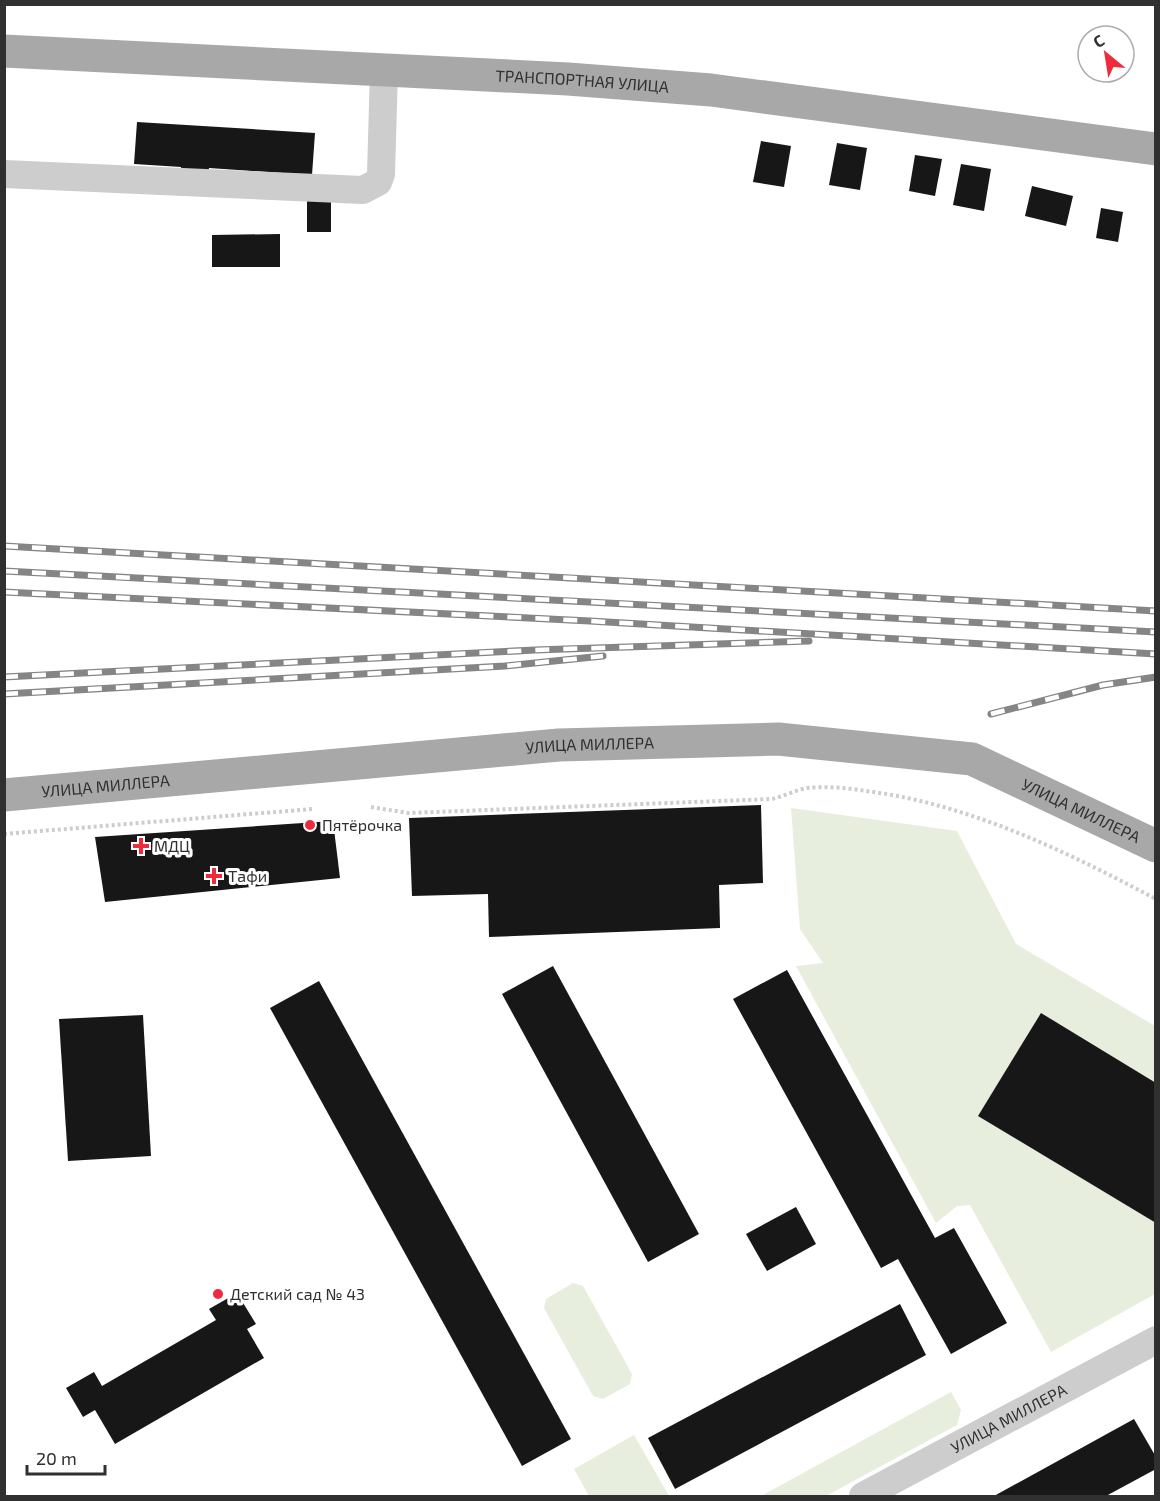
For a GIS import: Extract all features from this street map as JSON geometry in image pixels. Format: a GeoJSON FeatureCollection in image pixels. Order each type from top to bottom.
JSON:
{"type":"FeatureCollection","features":[{"type":"Feature","properties":{"kind":"main road","name":"ТРАНСПОРТНАЯ УЛИЦА"},"geometry":{"type":"LineString","coordinates":[[4,51],[568,79],[711,90],[1155,149]]}},
{"type":"Feature","properties":{"kind":"main road","name":"УЛИЦА МИЛЛЕРА"},"geometry":{"type":"LineString","coordinates":[[4,795],[560,745],[778,739],[972,759],[1155,846]]}},
{"type":"Feature","properties":{"kind":"street"},"geometry":{"type":"LineString","coordinates":[[4,174],[363,190],[378,182],[381,174],[384,70]]}},
{"type":"Feature","properties":{"kind":"street","name":"УЛИЦА МИЛЛЕРА"},"geometry":{"type":"LineString","coordinates":[[863,1497],[1155,1340]]}},
{"type":"Feature","properties":{"kind":"path"},"geometry":{"type":"LineString","coordinates":[[371,807],[408,813],[772,799],[807,788],[847,788],[894,794],[958,811],[998,825],[1098,868],[1155,899]]}},
{"type":"Feature","properties":{"kind":"path"},"geometry":{"type":"LineString","coordinates":[[4,834],[312,808]]}},
{"type":"Feature","properties":{"kind":"green space"},"geometry":{"type":"Polygon","coordinates":[[[791,808],[957,831],[1016,944],[1155,1026],[1155,1294],[1051,1352],[970,1205],[957,1206],[936,1223],[796,966],[823,963],[800,929],[791,808]]]}},
{"type":"Feature","properties":{"kind":"green space"},"geometry":{"type":"Polygon","coordinates":[[[573,1283],[583,1286],[632,1374],[630,1384],[603,1399],[593,1396],[544,1308],[546,1299],[573,1283]]]}},
{"type":"Feature","properties":{"kind":"green space"},"geometry":{"type":"Polygon","coordinates":[[[951,1392],[961,1410],[957,1425],[826,1496],[761,1496],[951,1392]]]}},
{"type":"Feature","properties":{"kind":"green space"},"geometry":{"type":"Polygon","coordinates":[[[634,1435],[669,1496],[589,1496],[574,1469],[634,1435]]]}},
{"type":"Feature","properties":{"kind":"building"},"geometry":{"type":"Polygon","coordinates":[[[137,122],[315,133],[312,175],[209,168],[208,176],[181,174],[181,167],[134,164],[137,122]]]}},
{"type":"Feature","properties":{"kind":"building"},"geometry":{"type":"Polygon","coordinates":[[[761,141],[791,146],[784,187],[753,182],[761,141]]]}},
{"type":"Feature","properties":{"kind":"building"},"geometry":{"type":"Polygon","coordinates":[[[837,143],[867,148],[860,190],[829,185],[837,143]]]}},
{"type":"Feature","properties":{"kind":"building"},"geometry":{"type":"Polygon","coordinates":[[[915,155],[942,159],[935,196],[909,191],[915,155]]]}},
{"type":"Feature","properties":{"kind":"building"},"geometry":{"type":"Polygon","coordinates":[[[961,164],[991,169],[984,211],[953,205],[961,164]]]}},
{"type":"Feature","properties":{"kind":"building"},"geometry":{"type":"Polygon","coordinates":[[[1032,186],[1073,196],[1066,226],[1025,216],[1032,186]]]}},
{"type":"Feature","properties":{"kind":"building"},"geometry":{"type":"Polygon","coordinates":[[[307,194],[331,194],[331,232],[307,232],[307,194]]]}},
{"type":"Feature","properties":{"kind":"building"},"geometry":{"type":"Polygon","coordinates":[[[1101,208],[1123,212],[1118,242],[1096,238],[1101,208]]]}},
{"type":"Feature","properties":{"kind":"building"},"geometry":{"type":"Polygon","coordinates":[[[280,234],[280,267],[212,267],[212,235],[280,234]]]}},
{"type":"Feature","properties":{"kind":"building"},"geometry":{"type":"Polygon","coordinates":[[[761,805],[763,883],[719,885],[720,928],[489,937],[488,894],[412,896],[409,818],[761,805]]]}},
{"type":"Feature","properties":{"kind":"building"},"geometry":{"type":"Polygon","coordinates":[[[333,821],[340,878],[105,902],[95,837],[333,821]]]}},
{"type":"Feature","properties":{"kind":"building"},"geometry":{"type":"Polygon","coordinates":[[[553,966],[699,1234],[648,1262],[502,994],[553,966]]]}},
{"type":"Feature","properties":{"kind":"building"},"geometry":{"type":"Polygon","coordinates":[[[787,970],[935,1238],[954,1228],[1007,1323],[951,1354],[898,1259],[881,1268],[733,999],[787,970]]]}},
{"type":"Feature","properties":{"kind":"building"},"geometry":{"type":"Polygon","coordinates":[[[319,981],[571,1439],[522,1466],[270,1008],[319,981]]]}},
{"type":"Feature","properties":{"kind":"building"},"geometry":{"type":"Polygon","coordinates":[[[1041,1013],[1156,1083],[1156,1223],[978,1116],[1041,1013]]]}},
{"type":"Feature","properties":{"kind":"building"},"geometry":{"type":"Polygon","coordinates":[[[143,1015],[151,1156],[68,1161],[59,1019],[143,1015]]]}},
{"type":"Feature","properties":{"kind":"building"},"geometry":{"type":"Polygon","coordinates":[[[796,1207],[816,1244],[767,1271],[746,1234],[796,1207]]]}},
{"type":"Feature","properties":{"kind":"building"},"geometry":{"type":"Polygon","coordinates":[[[237,1293],[256,1324],[247,1329],[264,1358],[115,1444],[95,1410],[83,1417],[66,1388],[94,1372],[102,1386],[216,1320],[209,1309],[237,1293]]]}},
{"type":"Feature","properties":{"kind":"building"},"geometry":{"type":"Polygon","coordinates":[[[900,1304],[926,1355],[675,1489],[648,1438],[900,1304]]]}},
{"type":"Feature","properties":{"kind":"building"},"geometry":{"type":"Polygon","coordinates":[[[1134,1419],[1156,1457],[1156,1469],[1106,1496],[994,1496],[1134,1419]]]}},
{"type":"Feature","properties":{"kind":"railway"},"geometry":{"type":"LineString","coordinates":[[4,546],[1156,611]]}},
{"type":"Feature","properties":{"kind":"railway"},"geometry":{"type":"LineString","coordinates":[[4,571],[1156,632]]}},
{"type":"Feature","properties":{"kind":"railway"},"geometry":{"type":"LineString","coordinates":[[4,592],[590,621],[1156,654]]}},
{"type":"Feature","properties":{"kind":"railway"},"geometry":{"type":"LineString","coordinates":[[4,677],[535,650],[809,641]]}},
{"type":"Feature","properties":{"kind":"railway"},"geometry":{"type":"LineString","coordinates":[[4,694],[505,666],[603,656]]}},
{"type":"Feature","properties":{"kind":"railway"},"geometry":{"type":"LineString","coordinates":[[991,714],[1103,685],[1156,677]]}},
{"type":"Feature","properties":{"kind":"place","name":"Пятёрочка"},"geometry":{"type":"Point","coordinates":[310,825]}},
{"type":"Feature","properties":{"kind":"place","name":"МДЦ"},"geometry":{"type":"Point","coordinates":[141,846]}},
{"type":"Feature","properties":{"kind":"place","name":"Тафи"},"geometry":{"type":"Point","coordinates":[214,876]}},
{"type":"Feature","properties":{"kind":"place","name":"Детский сад № 43"},"geometry":{"type":"Point","coordinates":[218,1294]}}]}
